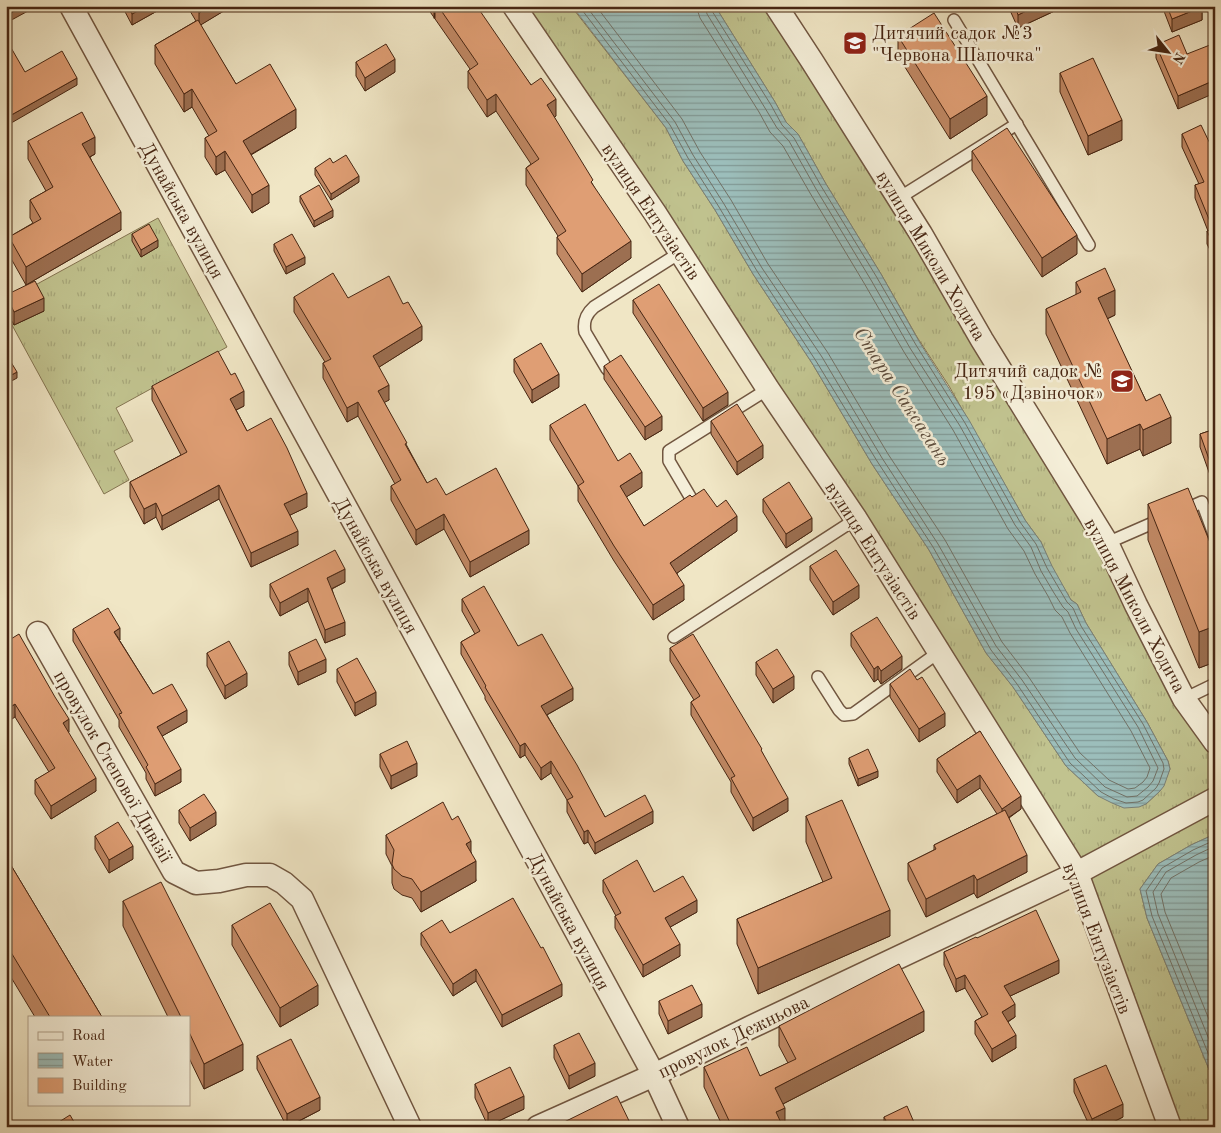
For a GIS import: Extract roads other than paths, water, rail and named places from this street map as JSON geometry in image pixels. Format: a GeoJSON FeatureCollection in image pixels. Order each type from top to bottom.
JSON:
{"type":"FeatureCollection","features":[{"type":"Feature","properties":{"kind":"street","name":"Дунайська вулиця"},"geometry":{"type":"LineString","coordinates":[[71,6],[654,1075],[678,1127]]}},
{"type":"Feature","properties":{"kind":"street","name":"вулиця Ентузіастів"},"geometry":{"type":"LineString","coordinates":[[514,6],[681,252],[768,388],[856,519],[1077,873],[1170,1127]]}},
{"type":"Feature","properties":{"kind":"street","name":"вулиця Миколи Ходича"},"geometry":{"type":"LineString","coordinates":[[776,6],[922,234],[982,340],[1106,543],[1184,699],[1215,742]]}},
{"type":"Feature","properties":{"kind":"street","name":"провулок Степової Дивізії"},"geometry":{"type":"LineString","coordinates":[[38,633],[174,872],[196,883],[219,881],[246,875],[270,875],[284,883],[302,899],[410,1127]]}},
{"type":"Feature","properties":{"kind":"street","name":"провулок Дежньова"},"geometry":{"type":"LineString","coordinates":[[538,1127],[654,1075],[748,1028],[1077,873],[1215,799]]}},
{"type":"Feature","properties":{"kind":"lane"},"geometry":{"type":"LineString","coordinates":[[954,20],[1089,245]]}},
{"type":"Feature","properties":{"kind":"lane"},"geometry":{"type":"LineString","coordinates":[[899,198],[1017,124]]}},
{"type":"Feature","properties":{"kind":"lane"},"geometry":{"type":"LineString","coordinates":[[607,369],[586,332],[584,325],[588,312],[681,252]]}},
{"type":"Feature","properties":{"kind":"lane"},"geometry":{"type":"LineString","coordinates":[[692,500],[669,461],[669,452],[768,388]]}},
{"type":"Feature","properties":{"kind":"lane"},"geometry":{"type":"LineString","coordinates":[[1106,543],[1202,502],[1215,536]]}},
{"type":"Feature","properties":{"kind":"lane"},"geometry":{"type":"LineString","coordinates":[[674,637],[856,519]]}},
{"type":"Feature","properties":{"kind":"lane"},"geometry":{"type":"LineString","coordinates":[[818,677],[839,710],[844,715],[853,714],[940,652]]}},
{"type":"Feature","properties":{"kind":"lane"},"geometry":{"type":"LineString","coordinates":[[1184,699],[1215,684]]}},
{"type":"Feature","properties":{"kind":"water","name":"Стара Саксагань"},"geometry":{"type":"Polygon","coordinates":[[[572,6],[715,6],[786,122],[798,134],[920,343],[969,420],[1025,520],[1041,542],[1071,600],[1077,604],[1086,623],[1147,722],[1168,761],[1170,769],[1164,786],[1146,804],[1139,807],[1124,808],[1112,803],[1098,796],[1066,766],[1013,687],[986,653],[929,550],[872,464],[812,363],[753,274],[683,161],[666,128],[572,6]]]}},
{"type":"Feature","properties":{"kind":"water"},"geometry":{"type":"Polygon","coordinates":[[[1215,834],[1215,1084],[1147,918],[1140,889],[1158,864],[1215,834]]]}},
{"type":"Feature","properties":{"kind":"place","name":"Дитячий садок №3 \"Червона Шапочка\""},"geometry":{"type":"Point","coordinates":[855,43]}},
{"type":"Feature","properties":{"kind":"place","name":"Дитячий садок № 195 «Дзвіночок»"},"geometry":{"type":"Point","coordinates":[1122,381]}}]}
